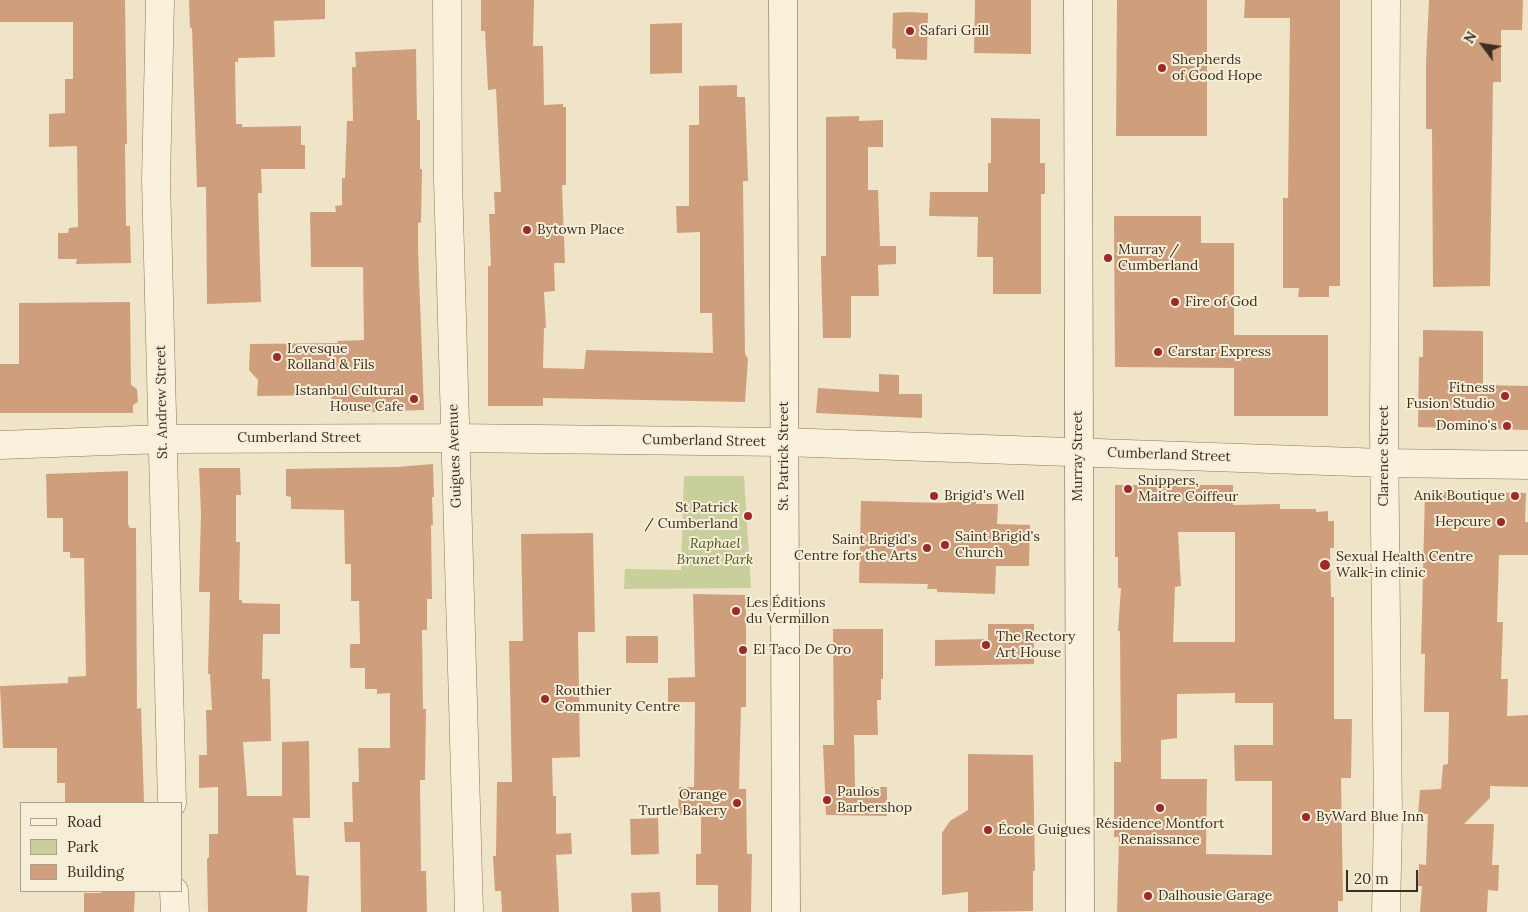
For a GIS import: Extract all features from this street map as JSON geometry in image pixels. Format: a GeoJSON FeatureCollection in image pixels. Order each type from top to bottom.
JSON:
{"type":"FeatureCollection","features":[{"type":"Feature","properties":{"kind":"street","name":"Guigues Avenue"},"geometry":{"type":"LineString","coordinates":[[447,0],[448,180],[469,912]]}},
{"type":"Feature","properties":{"kind":"street","name":"St. Patrick Street"},"geometry":{"type":"LineString","coordinates":[[783,0],[786,912]]}},
{"type":"Feature","properties":{"kind":"street","name":"Murray Street"},"geometry":{"type":"LineString","coordinates":[[1078,0],[1080,912]]}},
{"type":"Feature","properties":{"kind":"street","name":"Clarence Street"},"geometry":{"type":"LineString","coordinates":[[1386,0],[1384,463],[1388,819],[1386,911]]}},
{"type":"Feature","properties":{"kind":"street","name":"St. Andrew Street"},"geometry":{"type":"LineString","coordinates":[[160,2],[156,180],[172,802]]}},
{"type":"Feature","properties":{"kind":"street","name":"Cumberland Street"},"geometry":{"type":"LineString","coordinates":[[0,445],[163,439],[455,438],[784,442],[1384,463],[1528,466]]}},
{"type":"Feature","properties":{"kind":"street"},"geometry":{"type":"LineString","coordinates":[[174,892],[175,912]]}},
{"type":"Feature","properties":{"kind":"green space","name":"Raphael Brunet Park"},"geometry":{"type":"Polygon","coordinates":[[[684,476],[744,476],[751,588],[624,589],[625,569],[681,570],[684,476]]]}},
{"type":"Feature","properties":{"kind":"building"},"geometry":{"type":"Polygon","coordinates":[[[0,0],[125,0],[126,226],[130,226],[131,263],[76,264],[77,259],[58,259],[58,233],[68,233],[69,228],[78,227],[77,146],[49,147],[49,114],[65,113],[65,79],[73,79],[73,22],[0,22],[0,0]]]}},
{"type":"Feature","properties":{"kind":"building"},"geometry":{"type":"Polygon","coordinates":[[[189,0],[325,0],[325,19],[274,21],[275,57],[238,58],[238,62],[235,62],[236,124],[242,124],[242,127],[301,126],[301,145],[305,145],[305,169],[261,169],[262,193],[258,193],[261,302],[207,304],[206,187],[197,187],[192,28],[190,28],[189,0]]]}},
{"type":"Feature","properties":{"kind":"building"},"geometry":{"type":"Polygon","coordinates":[[[481,0],[534,0],[533,46],[543,46],[544,105],[563,104],[563,107],[566,107],[566,185],[562,185],[565,263],[554,263],[555,291],[544,292],[546,328],[544,328],[543,368],[584,369],[586,350],[713,353],[712,313],[700,313],[700,232],[677,233],[676,206],[689,206],[689,125],[699,125],[699,86],[737,85],[737,97],[745,97],[748,181],[743,181],[745,354],[748,359],[745,402],[543,398],[543,406],[488,406],[488,266],[491,266],[489,214],[495,214],[494,192],[501,192],[496,89],[488,90],[485,31],[481,31],[481,0]]]}},
{"type":"Feature","properties":{"kind":"building"},"geometry":{"type":"Polygon","coordinates":[[[975,0],[1031,0],[1031,54],[974,53],[975,0]]]}},
{"type":"Feature","properties":{"kind":"building","name":"Shepherds of Good Hope"},"geometry":{"type":"Polygon","coordinates":[[[1117,0],[1207,0],[1207,136],[1116,136],[1117,0]]]}},
{"type":"Feature","properties":{"kind":"building"},"geometry":{"type":"Polygon","coordinates":[[[1245,0],[1340,0],[1340,286],[1329,286],[1329,297],[1298,297],[1299,288],[1283,288],[1283,198],[1288,198],[1290,18],[1244,18],[1245,0]]]}},
{"type":"Feature","properties":{"kind":"building"},"geometry":{"type":"Polygon","coordinates":[[[1429,0],[1523,0],[1522,30],[1501,30],[1501,82],[1493,82],[1490,286],[1433,287],[1432,129],[1426,129],[1426,63],[1429,0]]]}},
{"type":"Feature","properties":{"kind":"building","name":"Safari Grill"},"geometry":{"type":"Polygon","coordinates":[[[893,13],[928,13],[927,60],[896,59],[896,49],[892,48],[893,13]]]}},
{"type":"Feature","properties":{"kind":"building"},"geometry":{"type":"Polygon","coordinates":[[[682,23],[682,73],[650,74],[650,24],[682,23]]]}},
{"type":"Feature","properties":{"kind":"building"},"geometry":{"type":"Polygon","coordinates":[[[416,49],[417,120],[420,120],[420,169],[422,169],[421,222],[418,223],[418,248],[424,410],[332,413],[331,395],[257,396],[258,380],[249,370],[250,344],[338,343],[337,341],[364,340],[363,267],[311,267],[310,212],[336,212],[335,206],[342,205],[342,178],[345,178],[347,121],[353,121],[352,67],[356,67],[355,52],[416,49]]]}},
{"type":"Feature","properties":{"kind":"building"},"geometry":{"type":"Polygon","coordinates":[[[859,116],[859,121],[883,120],[883,147],[868,147],[868,190],[878,190],[880,246],[896,246],[896,264],[878,265],[879,296],[851,296],[851,338],[823,338],[821,256],[826,256],[826,117],[859,116]]]}},
{"type":"Feature","properties":{"kind":"building"},"geometry":{"type":"Polygon","coordinates":[[[991,118],[1040,119],[1040,163],[1045,163],[1045,194],[1041,194],[1041,294],[993,294],[993,257],[977,257],[978,217],[929,216],[930,192],[988,192],[988,163],[991,163],[991,118]]]}},
{"type":"Feature","properties":{"kind":"building"},"geometry":{"type":"Polygon","coordinates":[[[1114,216],[1201,216],[1201,243],[1234,243],[1234,335],[1328,335],[1328,416],[1234,416],[1234,368],[1115,367],[1114,216]]]}},
{"type":"Feature","properties":{"kind":"building"},"geometry":{"type":"Polygon","coordinates":[[[130,302],[131,385],[137,389],[138,402],[133,405],[133,413],[0,413],[0,364],[19,364],[19,303],[130,302]]]}},
{"type":"Feature","properties":{"kind":"building"},"geometry":{"type":"Polygon","coordinates":[[[1423,330],[1483,331],[1483,385],[1528,386],[1528,430],[1418,427],[1419,357],[1423,357],[1423,330]]]}},
{"type":"Feature","properties":{"kind":"building"},"geometry":{"type":"Polygon","coordinates":[[[879,374],[899,375],[899,394],[922,394],[922,418],[816,413],[818,388],[879,392],[879,374]]]}},
{"type":"Feature","properties":{"kind":"building"},"geometry":{"type":"Polygon","coordinates":[[[433,464],[434,497],[432,497],[433,525],[431,525],[432,599],[427,599],[427,630],[422,630],[423,709],[426,709],[425,780],[420,780],[421,871],[426,871],[427,912],[361,912],[360,842],[345,842],[344,822],[353,822],[352,782],[359,782],[358,748],[390,748],[390,693],[377,694],[377,689],[365,689],[365,668],[350,668],[350,644],[360,644],[359,601],[351,601],[351,564],[345,564],[344,510],[291,509],[291,497],[286,496],[286,469],[397,467],[433,464]]]}},
{"type":"Feature","properties":{"kind":"building"},"geometry":{"type":"Polygon","coordinates":[[[199,468],[240,468],[241,495],[236,495],[236,542],[240,542],[239,600],[242,600],[242,603],[280,604],[280,634],[263,634],[262,679],[270,679],[271,741],[243,742],[247,796],[282,796],[282,742],[309,741],[310,818],[293,818],[296,875],[309,876],[307,912],[208,912],[207,859],[209,857],[209,834],[218,834],[218,787],[199,788],[199,755],[207,755],[206,710],[212,710],[210,674],[208,674],[210,592],[199,592],[201,513],[199,468]]]}},
{"type":"Feature","properties":{"kind":"building"},"geometry":{"type":"Polygon","coordinates":[[[128,471],[128,524],[130,528],[136,528],[137,709],[141,708],[144,802],[65,802],[65,783],[57,783],[57,748],[3,748],[0,686],[68,683],[68,677],[86,676],[84,558],[70,558],[70,552],[63,552],[63,518],[47,518],[46,474],[128,471]]]}},
{"type":"Feature","properties":{"kind":"building"},"geometry":{"type":"Polygon","coordinates":[[[1115,485],[1233,485],[1233,505],[1280,504],[1280,509],[1328,511],[1328,521],[1334,521],[1334,548],[1330,548],[1331,597],[1334,597],[1334,719],[1352,719],[1351,778],[1341,778],[1343,901],[1338,901],[1338,912],[1117,912],[1119,837],[1114,837],[1114,762],[1121,762],[1120,631],[1118,631],[1121,588],[1118,588],[1118,557],[1115,557],[1115,485]],[[1178,532],[1181,586],[1175,587],[1173,642],[1235,642],[1235,532],[1178,532]],[[1235,693],[1177,694],[1177,738],[1161,740],[1161,779],[1207,779],[1206,854],[1272,855],[1272,781],[1235,781],[1234,745],[1273,745],[1273,703],[1235,703],[1235,693]]]}},
{"type":"Feature","properties":{"kind":"building"},"geometry":{"type":"Polygon","coordinates":[[[1425,491],[1526,493],[1525,522],[1528,522],[1528,555],[1499,555],[1497,622],[1503,622],[1501,679],[1508,679],[1507,716],[1528,715],[1528,787],[1490,786],[1490,798],[1464,824],[1494,824],[1492,865],[1499,865],[1498,891],[1488,890],[1487,912],[1420,912],[1422,886],[1418,886],[1419,864],[1426,865],[1428,814],[1418,814],[1420,790],[1441,789],[1443,765],[1448,764],[1449,712],[1424,712],[1425,654],[1421,654],[1425,491]]]}},
{"type":"Feature","properties":{"kind":"building","name":"Saint Brigid's Church"},"geometry":{"type":"Polygon","coordinates":[[[947,496],[976,496],[976,504],[998,504],[997,524],[1030,525],[1029,566],[996,566],[995,594],[937,592],[937,589],[927,589],[928,584],[859,583],[861,501],[947,503],[947,496]]]}},
{"type":"Feature","properties":{"kind":"building","name":"Routhier Community Centre"},"geometry":{"type":"Polygon","coordinates":[[[593,533],[595,632],[578,632],[580,757],[552,758],[553,796],[556,796],[556,834],[571,833],[572,854],[556,855],[559,912],[502,912],[501,891],[495,891],[493,856],[496,856],[497,782],[512,782],[509,641],[523,641],[521,534],[593,533]]]}},
{"type":"Feature","properties":{"kind":"building"},"geometry":{"type":"Polygon","coordinates":[[[693,594],[746,595],[746,707],[741,707],[739,789],[746,789],[747,854],[752,854],[751,912],[718,912],[718,885],[696,885],[696,854],[701,854],[701,816],[678,815],[679,787],[694,787],[695,702],[668,702],[668,678],[695,677],[693,594]]]}},
{"type":"Feature","properties":{"kind":"building","name":"The Rectory Art House"},"geometry":{"type":"Polygon","coordinates":[[[988,624],[1034,624],[1034,664],[935,666],[935,640],[988,639],[988,624]]]}},
{"type":"Feature","properties":{"kind":"building"},"geometry":{"type":"Polygon","coordinates":[[[833,629],[883,629],[883,679],[881,679],[881,700],[877,700],[878,735],[854,735],[855,787],[887,787],[887,816],[826,815],[823,745],[834,745],[833,629]]]}},
{"type":"Feature","properties":{"kind":"building"},"geometry":{"type":"Polygon","coordinates":[[[626,636],[658,636],[658,663],[626,663],[626,636]]]}},
{"type":"Feature","properties":{"kind":"building","name":"École Guigues"},"geometry":{"type":"Polygon","coordinates":[[[968,754],[1033,755],[1035,871],[1033,871],[1033,911],[968,912],[968,892],[942,895],[942,833],[950,821],[968,810],[968,754]]]}},
{"type":"Feature","properties":{"kind":"building"},"geometry":{"type":"Polygon","coordinates":[[[658,818],[659,854],[631,855],[630,819],[658,818]]]}},
{"type":"Feature","properties":{"kind":"building"},"geometry":{"type":"Polygon","coordinates":[[[135,892],[134,912],[84,912],[84,893],[135,892]]]}},
{"type":"Feature","properties":{"kind":"building"},"geometry":{"type":"Polygon","coordinates":[[[660,892],[661,912],[632,912],[631,893],[660,892]]]}},
{"type":"Feature","properties":{"kind":"place","name":"Safari Grill"},"geometry":{"type":"Point","coordinates":[910,31]}},
{"type":"Feature","properties":{"kind":"place","name":"Shepherds of Good Hope"},"geometry":{"type":"Point","coordinates":[1162,68]}},
{"type":"Feature","properties":{"kind":"place","name":"Bytown Place"},"geometry":{"type":"Point","coordinates":[527,230]}},
{"type":"Feature","properties":{"kind":"place","name":"Murray / Cumberland"},"geometry":{"type":"Point","coordinates":[1108,258]}},
{"type":"Feature","properties":{"kind":"place","name":"Fire of God"},"geometry":{"type":"Point","coordinates":[1175,302]}},
{"type":"Feature","properties":{"kind":"place","name":"Carstar Express"},"geometry":{"type":"Point","coordinates":[1158,352]}},
{"type":"Feature","properties":{"kind":"place","name":"Levesque Rolland & Fils"},"geometry":{"type":"Point","coordinates":[277,357]}},
{"type":"Feature","properties":{"kind":"place","name":"Fitness Fusion Studio"},"geometry":{"type":"Point","coordinates":[1505,396]}},
{"type":"Feature","properties":{"kind":"place","name":"Istanbul Cultural House Cafe"},"geometry":{"type":"Point","coordinates":[414,399]}},
{"type":"Feature","properties":{"kind":"place","name":"Domino's"},"geometry":{"type":"Point","coordinates":[1507,426]}},
{"type":"Feature","properties":{"kind":"place","name":"Snippers, Maitre Coiffeur"},"geometry":{"type":"Point","coordinates":[1128,489]}},
{"type":"Feature","properties":{"kind":"place","name":"Brigid's Well"},"geometry":{"type":"Point","coordinates":[934,496]}},
{"type":"Feature","properties":{"kind":"place","name":"Anik Boutique"},"geometry":{"type":"Point","coordinates":[1515,496]}},
{"type":"Feature","properties":{"kind":"place","name":"St Patrick / Cumberland"},"geometry":{"type":"Point","coordinates":[748,516]}},
{"type":"Feature","properties":{"kind":"place","name":"Hepcure"},"geometry":{"type":"Point","coordinates":[1501,522]}},
{"type":"Feature","properties":{"kind":"place","name":"Saint Brigid's Church"},"geometry":{"type":"Point","coordinates":[945,545]}},
{"type":"Feature","properties":{"kind":"place","name":"Saint Brigid's Centre for the Arts"},"geometry":{"type":"Point","coordinates":[927,548]}},
{"type":"Feature","properties":{"kind":"place","name":"Sexual Health Centre Walk-in clinic"},"geometry":{"type":"Point","coordinates":[1325,565]}},
{"type":"Feature","properties":{"kind":"place","name":"Les Éditions du Vermillon"},"geometry":{"type":"Point","coordinates":[736,611]}},
{"type":"Feature","properties":{"kind":"place","name":"The Rectory Art House"},"geometry":{"type":"Point","coordinates":[986,645]}},
{"type":"Feature","properties":{"kind":"place","name":"El Taco De Oro"},"geometry":{"type":"Point","coordinates":[743,650]}},
{"type":"Feature","properties":{"kind":"place","name":"Routhier Community Centre"},"geometry":{"type":"Point","coordinates":[545,699]}},
{"type":"Feature","properties":{"kind":"place","name":"Paulos Barbershop"},"geometry":{"type":"Point","coordinates":[827,800]}},
{"type":"Feature","properties":{"kind":"place","name":"Orange Turtle Bakery"},"geometry":{"type":"Point","coordinates":[737,803]}},
{"type":"Feature","properties":{"kind":"place","name":"Résidence Montfort Renaissance"},"geometry":{"type":"Point","coordinates":[1160,808]}},
{"type":"Feature","properties":{"kind":"place","name":"ByWard Blue Inn"},"geometry":{"type":"Point","coordinates":[1306,817]}},
{"type":"Feature","properties":{"kind":"place","name":"École Guigues"},"geometry":{"type":"Point","coordinates":[988,830]}},
{"type":"Feature","properties":{"kind":"place","name":"Dalhousie Garage"},"geometry":{"type":"Point","coordinates":[1148,896]}}]}
